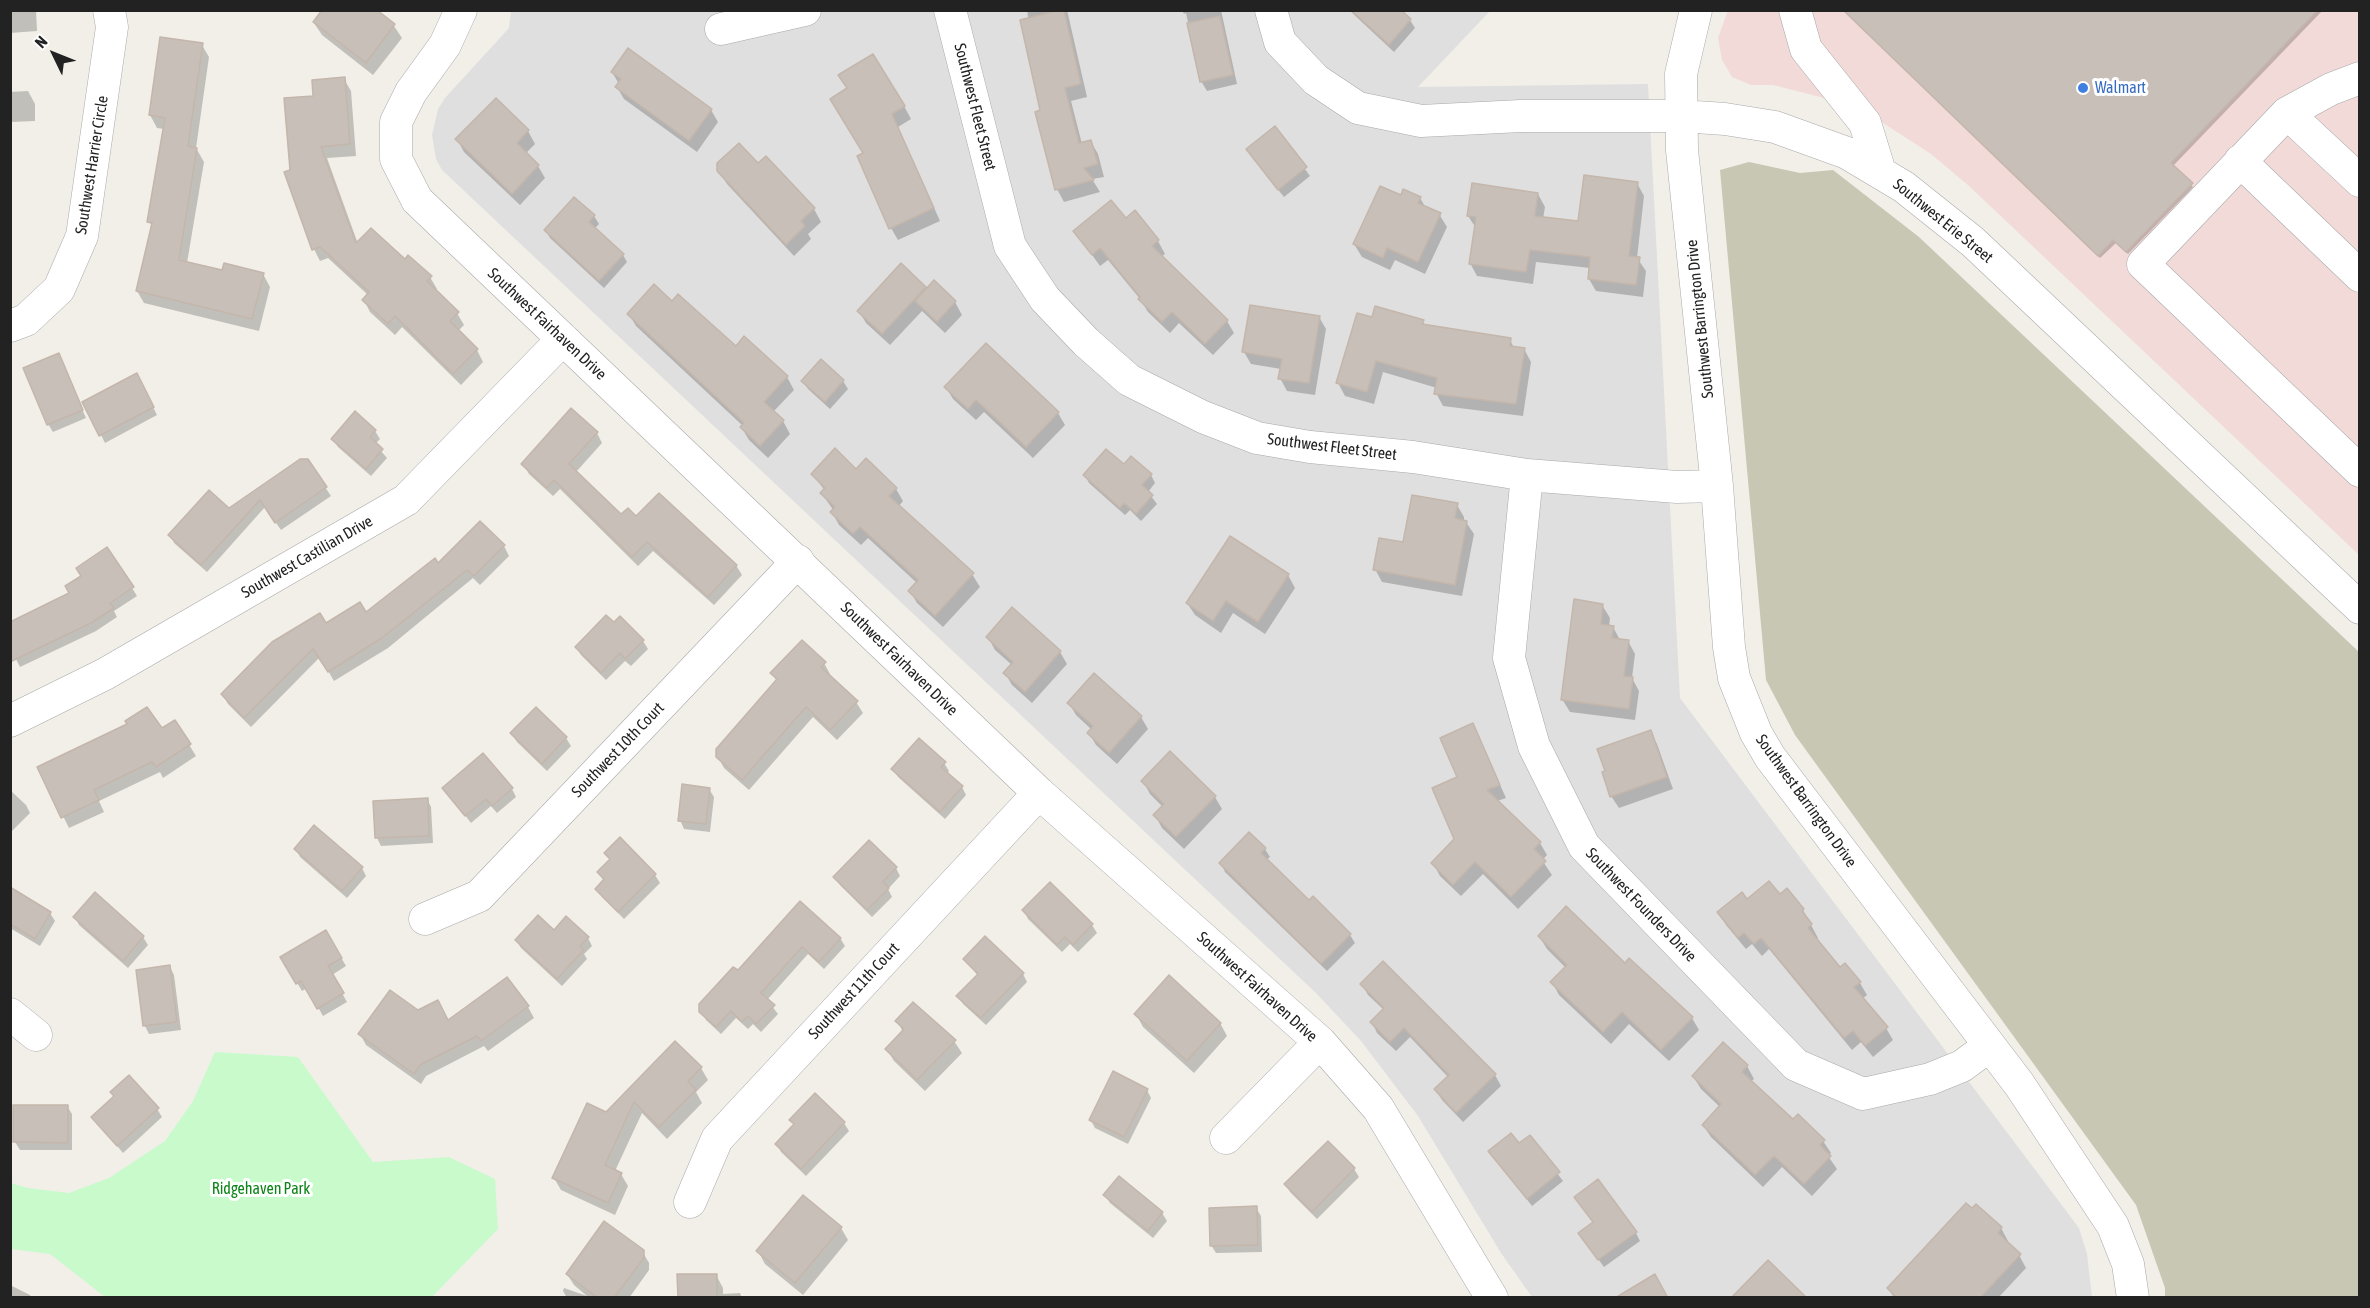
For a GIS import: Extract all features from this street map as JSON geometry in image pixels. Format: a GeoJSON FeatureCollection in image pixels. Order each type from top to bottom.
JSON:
{"type":"FeatureCollection","features":[{"type":"Feature","properties":{"kind":"street","name":"Southwest Harrier Circle"},"geometry":{"type":"LineString","coordinates":[[10,327],[26,320],[59,289],[82,236],[112,27],[109,10]]}},
{"type":"Feature","properties":{"kind":"street","name":"Southwest Fairhaven Drive"},"geometry":{"type":"LineString","coordinates":[[460,10],[445,45],[411,92],[396,122],[396,159],[417,200],[1039,793],[1320,1042],[1378,1108],[1492,1298]]}},
{"type":"Feature","properties":{"kind":"street"},"geometry":{"type":"LineString","coordinates":[[720,29],[805,10]]}},
{"type":"Feature","properties":{"kind":"street","name":"Southwest Fleet Street"},"geometry":{"type":"LineString","coordinates":[[950,10],[1010,246],[1045,299],[1086,342],[1129,380],[1203,417],[1257,438],[1310,447],[1413,457],[1527,475],[1677,487],[1717,486]]}},
{"type":"Feature","properties":{"kind":"street","name":"Southwest Erie Street"},"geometry":{"type":"LineString","coordinates":[[1272,10],[1280,42],[1316,80],[1358,108],[1421,121],[1521,116],[1681,116],[1775,127],[1847,153],[1905,187],[1973,242],[2360,608]]}},
{"type":"Feature","properties":{"kind":"street","name":"Southwest Barrington Drive"},"geometry":{"type":"LineString","coordinates":[[1696,10],[1681,74],[1682,150],[1717,486],[1729,647],[1734,678],[1756,733],[1770,757],[2019,1084],[2113,1226],[2128,1264],[2133,1298]]}},
{"type":"Feature","properties":{"kind":"street"},"geometry":{"type":"LineString","coordinates":[[1795,10],[1806,49],[1865,123],[1880,172]]}},
{"type":"Feature","properties":{"kind":"street"},"geometry":{"type":"LineString","coordinates":[[2360,78],[2331,89],[2287,113],[2143,264],[2360,471]]}},
{"type":"Feature","properties":{"kind":"street"},"geometry":{"type":"LineString","coordinates":[[2287,113],[2360,181]]}},
{"type":"Feature","properties":{"kind":"street"},"geometry":{"type":"LineString","coordinates":[[2240,162],[2360,276]]}},
{"type":"Feature","properties":{"kind":"street","name":"Southwest Castilian Drive"},"geometry":{"type":"LineString","coordinates":[[10,721],[105,674],[405,500],[563,339]]}},
{"type":"Feature","properties":{"kind":"street","name":"Southwest Founders Drive"},"geometry":{"type":"LineString","coordinates":[[1527,475],[1509,658],[1534,746],[1584,846],[1796,1065],[1863,1094],[1930,1079],[1962,1066],[1989,1046]]}},
{"type":"Feature","properties":{"kind":"street","name":"Southwest 10th Court"},"geometry":{"type":"LineString","coordinates":[[425,919],[479,896],[798,561]]}},
{"type":"Feature","properties":{"kind":"street","name":"Southwest 11th Court"},"geometry":{"type":"LineString","coordinates":[[690,1202],[717,1139],[1039,793]]}},
{"type":"Feature","properties":{"kind":"street"},"geometry":{"type":"LineString","coordinates":[[10,1014],[36,1035]]}},
{"type":"Feature","properties":{"kind":"street"},"geometry":{"type":"LineString","coordinates":[[1226,1138],[1320,1042]]}},
{"type":"Feature","properties":{"kind":"shaded area"},"geometry":{"type":"Polygon","coordinates":[[[1728,10],[2359,11],[2359,555],[1969,186],[1931,154],[1883,123],[1836,101],[1773,85],[1751,85],[1732,77],[1722,60],[1718,38],[1728,10]]]}},
{"type":"Feature","properties":{"kind":"shaded area"},"geometry":{"type":"Polygon","coordinates":[[[511,11],[1490,11],[1418,87],[1648,84],[1680,698],[2079,1228],[2087,1254],[2092,1297],[1532,1297],[1501,1253],[1418,1116],[1361,1041],[1317,994],[442,170],[436,159],[432,135],[438,109],[445,98],[509,28],[511,11]]]}},
{"type":"Feature","properties":{"kind":"shaded area"},"geometry":{"type":"Polygon","coordinates":[[[1749,162],[1800,173],[1833,170],[1919,237],[2359,652],[2359,1297],[2165,1297],[2165,1288],[2136,1205],[1795,735],[1766,680],[1720,170],[1749,162]]]}},
{"type":"Feature","properties":{"kind":"green space","name":"Ridgehaven Park"},"geometry":{"type":"Polygon","coordinates":[[[215,1052],[298,1057],[373,1162],[449,1157],[495,1179],[498,1229],[431,1298],[105,1297],[50,1254],[11,1249],[11,1183],[28,1188],[69,1193],[109,1178],[165,1141],[193,1101],[215,1052]]]}},
{"type":"Feature","properties":{"kind":"building"},"geometry":{"type":"Polygon","coordinates":[[[322,10],[377,10],[395,24],[366,63],[313,22],[322,10]]]}},
{"type":"Feature","properties":{"kind":"building"},"geometry":{"type":"Polygon","coordinates":[[[1064,10],[1081,84],[1065,88],[1079,143],[1091,140],[1098,164],[1084,168],[1094,180],[1055,190],[1035,112],[1040,110],[1020,20],[1064,10]]]}},
{"type":"Feature","properties":{"kind":"building"},"geometry":{"type":"Polygon","coordinates":[[[1351,10],[1401,10],[1411,19],[1389,45],[1351,10]]]}},
{"type":"Feature","properties":{"kind":"building","name":"Walmart"},"geometry":{"type":"Polygon","coordinates":[[[1843,10],[2318,10],[2171,163],[2193,183],[2126,252],[2113,240],[2098,256],[1843,10]]]}},
{"type":"Feature","properties":{"kind":"building"},"geometry":{"type":"Polygon","coordinates":[[[1220,16],[1233,75],[1200,82],[1187,23],[1220,16]]]}},
{"type":"Feature","properties":{"kind":"building"},"geometry":{"type":"Polygon","coordinates":[[[160,37],[203,43],[188,146],[197,148],[179,260],[222,270],[224,263],[264,273],[252,319],[136,291],[152,223],[147,222],[165,118],[149,115],[160,37]]]}},
{"type":"Feature","properties":{"kind":"building"},"geometry":{"type":"Polygon","coordinates":[[[628,48],[712,109],[689,141],[615,87],[621,79],[611,72],[628,48]]]}},
{"type":"Feature","properties":{"kind":"building"},"geometry":{"type":"Polygon","coordinates":[[[873,54],[905,106],[892,114],[934,208],[889,229],[857,156],[863,153],[830,99],[847,88],[838,75],[873,54]]]}},
{"type":"Feature","properties":{"kind":"building"},"geometry":{"type":"Polygon","coordinates":[[[345,77],[350,144],[321,147],[356,243],[371,228],[405,259],[408,255],[432,276],[427,281],[459,312],[450,321],[478,349],[453,374],[395,316],[388,324],[362,300],[369,292],[320,247],[312,250],[284,172],[290,170],[284,98],[313,96],[312,80],[345,77]]]}},
{"type":"Feature","properties":{"kind":"building"},"geometry":{"type":"Polygon","coordinates":[[[496,98],[529,130],[517,143],[539,165],[512,194],[455,139],[496,98]]]}},
{"type":"Feature","properties":{"kind":"building"},"geometry":{"type":"Polygon","coordinates":[[[1275,126],[1307,167],[1278,190],[1246,149],[1275,126]]]}},
{"type":"Feature","properties":{"kind":"building"},"geometry":{"type":"Polygon","coordinates":[[[739,143],[758,163],[766,156],[815,208],[801,221],[805,226],[786,245],[717,171],[717,163],[739,143]]]}},
{"type":"Feature","properties":{"kind":"building"},"geometry":{"type":"Polygon","coordinates":[[[1584,175],[1638,182],[1629,256],[1640,257],[1636,285],[1588,279],[1590,257],[1530,250],[1526,272],[1469,264],[1476,217],[1467,216],[1472,183],[1538,193],[1535,216],[1578,221],[1584,175]]]}},
{"type":"Feature","properties":{"kind":"building"},"geometry":{"type":"Polygon","coordinates":[[[1380,186],[1401,195],[1403,189],[1421,197],[1418,203],[1441,213],[1418,262],[1387,248],[1383,258],[1353,244],[1380,186]]]}},
{"type":"Feature","properties":{"kind":"building"},"geometry":{"type":"Polygon","coordinates":[[[574,197],[595,215],[589,222],[624,254],[599,281],[544,230],[574,197]]]}},
{"type":"Feature","properties":{"kind":"building"},"geometry":{"type":"Polygon","coordinates":[[[1111,200],[1126,218],[1135,210],[1159,240],[1152,246],[1228,320],[1205,344],[1172,312],[1162,322],[1138,299],[1140,297],[1100,248],[1092,255],[1073,231],[1111,200]]]}},
{"type":"Feature","properties":{"kind":"building"},"geometry":{"type":"Polygon","coordinates":[[[901,263],[926,287],[882,334],[857,311],[901,263]]]}},
{"type":"Feature","properties":{"kind":"building"},"geometry":{"type":"Polygon","coordinates":[[[934,280],[956,301],[937,322],[915,301],[934,280]]]}},
{"type":"Feature","properties":{"kind":"building"},"geometry":{"type":"Polygon","coordinates":[[[654,284],[672,301],[678,294],[736,346],[744,336],[788,376],[764,402],[784,420],[760,446],[740,427],[744,423],[627,314],[654,284]]]}},
{"type":"Feature","properties":{"kind":"building"},"geometry":{"type":"Polygon","coordinates":[[[1250,305],[1320,316],[1309,383],[1278,379],[1282,359],[1242,352],[1250,305]]]}},
{"type":"Feature","properties":{"kind":"building"},"geometry":{"type":"Polygon","coordinates":[[[1375,306],[1424,320],[1422,324],[1511,338],[1510,346],[1525,348],[1516,404],[1434,394],[1437,378],[1376,361],[1367,392],[1336,383],[1357,313],[1372,317],[1375,306]]]}},
{"type":"Feature","properties":{"kind":"building"},"geometry":{"type":"Polygon","coordinates":[[[986,343],[1059,412],[1026,447],[976,400],[968,409],[944,387],[986,343]]]}},
{"type":"Feature","properties":{"kind":"building"},"geometry":{"type":"Polygon","coordinates":[[[59,353],[83,410],[47,425],[23,368],[59,353]]]}},
{"type":"Feature","properties":{"kind":"building"},"geometry":{"type":"Polygon","coordinates":[[[821,359],[844,380],[825,402],[801,381],[821,359]]]}},
{"type":"Feature","properties":{"kind":"building"},"geometry":{"type":"Polygon","coordinates":[[[137,373],[154,407],[99,436],[82,402],[137,373]]]}},
{"type":"Feature","properties":{"kind":"building"},"geometry":{"type":"Polygon","coordinates":[[[571,408],[598,432],[569,464],[621,514],[628,508],[636,516],[659,493],[737,565],[708,597],[647,542],[632,557],[554,480],[547,488],[521,464],[571,408]]]}},
{"type":"Feature","properties":{"kind":"building"},"geometry":{"type":"Polygon","coordinates":[[[355,411],[376,430],[370,437],[383,449],[366,469],[331,439],[355,411]]]}},
{"type":"Feature","properties":{"kind":"building"},"geometry":{"type":"Polygon","coordinates":[[[835,448],[856,469],[866,458],[897,488],[889,496],[974,573],[935,616],[908,591],[918,580],[860,527],[853,534],[830,512],[835,507],[820,493],[825,488],[811,474],[835,448]]]}},
{"type":"Feature","properties":{"kind":"building"},"geometry":{"type":"Polygon","coordinates":[[[1106,449],[1124,464],[1131,456],[1152,474],[1142,485],[1153,495],[1136,514],[1124,503],[1120,508],[1083,475],[1106,449]]]}},
{"type":"Feature","properties":{"kind":"building"},"geometry":{"type":"Polygon","coordinates":[[[300,459],[308,459],[327,487],[275,523],[260,500],[201,565],[168,535],[209,490],[229,508],[300,459]]]}},
{"type":"Feature","properties":{"kind":"building"},"geometry":{"type":"Polygon","coordinates":[[[1412,495],[1458,503],[1455,518],[1467,521],[1455,585],[1373,570],[1379,538],[1403,542],[1412,495]]]}},
{"type":"Feature","properties":{"kind":"building"},"geometry":{"type":"Polygon","coordinates":[[[480,521],[505,545],[474,576],[467,570],[382,638],[328,672],[313,649],[244,718],[221,694],[272,642],[320,613],[326,623],[360,602],[366,612],[435,558],[438,563],[480,521]]]}},
{"type":"Feature","properties":{"kind":"building"},"geometry":{"type":"Polygon","coordinates":[[[1230,536],[1289,574],[1258,622],[1226,601],[1213,621],[1186,603],[1230,536]]]}},
{"type":"Feature","properties":{"kind":"building"},"geometry":{"type":"Polygon","coordinates":[[[107,547],[134,587],[110,603],[114,608],[91,623],[10,662],[10,622],[69,593],[65,586],[81,576],[76,568],[107,547]]]}},
{"type":"Feature","properties":{"kind":"building"},"geometry":{"type":"Polygon","coordinates":[[[1574,599],[1603,604],[1601,624],[1614,626],[1612,638],[1629,640],[1624,676],[1633,677],[1629,709],[1561,700],[1574,599]]]}},
{"type":"Feature","properties":{"kind":"building"},"geometry":{"type":"Polygon","coordinates":[[[1012,607],[1061,651],[1025,692],[1003,673],[1013,662],[986,637],[1012,607]]]}},
{"type":"Feature","properties":{"kind":"building"},"geometry":{"type":"Polygon","coordinates":[[[606,615],[614,622],[620,616],[644,640],[625,659],[620,653],[601,673],[575,647],[606,615]]]}},
{"type":"Feature","properties":{"kind":"building"},"geometry":{"type":"Polygon","coordinates":[[[802,640],[826,662],[821,667],[858,701],[830,730],[806,707],[742,780],[716,757],[716,749],[777,679],[770,673],[802,640]]]}},
{"type":"Feature","properties":{"kind":"building"},"geometry":{"type":"Polygon","coordinates":[[[1094,673],[1142,716],[1109,753],[1087,733],[1093,726],[1067,703],[1094,673]]]}},
{"type":"Feature","properties":{"kind":"building"},"geometry":{"type":"Polygon","coordinates":[[[147,707],[162,728],[175,720],[191,744],[156,767],[152,762],[94,790],[99,800],[61,818],[37,767],[127,724],[125,721],[147,707]]]}},
{"type":"Feature","properties":{"kind":"building"},"geometry":{"type":"Polygon","coordinates":[[[536,707],[567,737],[542,764],[510,733],[536,707]]]}},
{"type":"Feature","properties":{"kind":"building"},"geometry":{"type":"Polygon","coordinates":[[[1473,723],[1500,785],[1487,790],[1541,842],[1534,849],[1546,861],[1511,897],[1475,862],[1453,885],[1431,863],[1454,839],[1432,788],[1457,777],[1440,738],[1473,723]]]}},
{"type":"Feature","properties":{"kind":"building"},"geometry":{"type":"Polygon","coordinates":[[[1651,730],[1667,777],[1610,797],[1602,772],[1605,771],[1597,749],[1651,730]]]}},
{"type":"Feature","properties":{"kind":"building"},"geometry":{"type":"Polygon","coordinates":[[[919,738],[946,762],[941,767],[963,786],[940,812],[891,769],[919,738]]]}},
{"type":"Feature","properties":{"kind":"building"},"geometry":{"type":"Polygon","coordinates":[[[1170,751],[1216,796],[1176,837],[1153,815],[1164,804],[1141,781],[1170,751]]]}},
{"type":"Feature","properties":{"kind":"building"},"geometry":{"type":"Polygon","coordinates":[[[483,753],[513,788],[492,806],[486,799],[465,816],[442,788],[483,753]]]}},
{"type":"Feature","properties":{"kind":"building"},"geometry":{"type":"Polygon","coordinates":[[[682,784],[710,788],[706,824],[678,821],[682,784]]]}},
{"type":"Feature","properties":{"kind":"building"},"geometry":{"type":"Polygon","coordinates":[[[428,798],[429,836],[375,838],[373,801],[428,798]]]}},
{"type":"Feature","properties":{"kind":"building"},"geometry":{"type":"Polygon","coordinates":[[[314,825],[363,867],[342,891],[294,849],[314,825]]]}},
{"type":"Feature","properties":{"kind":"building"},"geometry":{"type":"Polygon","coordinates":[[[1249,832],[1266,848],[1261,853],[1309,900],[1313,896],[1351,934],[1321,964],[1219,863],[1249,832]]]}},
{"type":"Feature","properties":{"kind":"building"},"geometry":{"type":"Polygon","coordinates":[[[620,837],[656,874],[618,912],[595,889],[604,879],[597,872],[610,859],[604,853],[620,837]]]}},
{"type":"Feature","properties":{"kind":"building"},"geometry":{"type":"Polygon","coordinates":[[[869,840],[897,867],[883,882],[889,888],[867,910],[833,877],[869,840]]]}},
{"type":"Feature","properties":{"kind":"building"},"geometry":{"type":"Polygon","coordinates":[[[1769,881],[1780,894],[1787,888],[1804,909],[1802,911],[1812,924],[1808,928],[1840,967],[1845,963],[1861,982],[1854,987],[1888,1027],[1865,1046],[1853,1031],[1844,1038],[1761,938],[1754,944],[1744,933],[1738,938],[1717,912],[1742,892],[1747,899],[1769,881]]]}},
{"type":"Feature","properties":{"kind":"building"},"geometry":{"type":"Polygon","coordinates":[[[1050,882],[1093,924],[1073,945],[1065,937],[1057,945],[1022,910],[1050,882]]]}},
{"type":"Feature","properties":{"kind":"building"},"geometry":{"type":"Polygon","coordinates":[[[10,887],[51,912],[35,939],[10,924],[10,887]]]}},
{"type":"Feature","properties":{"kind":"building"},"geometry":{"type":"Polygon","coordinates":[[[95,892],[144,936],[123,961],[73,917],[95,892]]]}},
{"type":"Feature","properties":{"kind":"building"},"geometry":{"type":"Polygon","coordinates":[[[800,901],[841,938],[819,962],[802,947],[761,993],[775,1005],[756,1024],[748,1016],[742,1022],[731,1011],[716,1027],[699,1012],[699,1004],[733,967],[738,970],[800,901]]]}},
{"type":"Feature","properties":{"kind":"building"},"geometry":{"type":"Polygon","coordinates":[[[1566,906],[1625,963],[1629,958],[1693,1017],[1661,1050],[1622,1012],[1603,1032],[1550,982],[1567,965],[1538,936],[1566,906]]]}},
{"type":"Feature","properties":{"kind":"building"},"geometry":{"type":"Polygon","coordinates":[[[538,915],[554,930],[566,916],[589,937],[580,946],[584,950],[557,979],[515,940],[538,915]]]}},
{"type":"Feature","properties":{"kind":"building"},"geometry":{"type":"Polygon","coordinates":[[[326,930],[342,958],[328,966],[344,993],[317,1009],[301,981],[296,984],[280,957],[326,930]]]}},
{"type":"Feature","properties":{"kind":"building"},"geometry":{"type":"Polygon","coordinates":[[[985,936],[1024,973],[981,1018],[956,996],[978,974],[963,959],[985,936]]]}},
{"type":"Feature","properties":{"kind":"building"},"geometry":{"type":"Polygon","coordinates":[[[1383,961],[1496,1074],[1456,1113],[1434,1089],[1449,1075],[1404,1028],[1390,1042],[1370,1022],[1384,1008],[1360,984],[1383,961]]]}},
{"type":"Feature","properties":{"kind":"building"},"geometry":{"type":"Polygon","coordinates":[[[170,965],[177,1022],[143,1026],[136,970],[170,965]]]}},
{"type":"Feature","properties":{"kind":"building"},"geometry":{"type":"Polygon","coordinates":[[[1169,975],[1221,1023],[1187,1061],[1134,1014],[1169,975]]]}},
{"type":"Feature","properties":{"kind":"building"},"geometry":{"type":"Polygon","coordinates":[[[507,977],[529,1006],[481,1041],[477,1036],[420,1065],[414,1074],[358,1034],[390,990],[418,1010],[438,1000],[448,1020],[507,977]]]}},
{"type":"Feature","properties":{"kind":"building"},"geometry":{"type":"Polygon","coordinates":[[[913,1002],[956,1040],[917,1080],[885,1049],[904,1029],[895,1021],[913,1002]]]}},
{"type":"Feature","properties":{"kind":"building"},"geometry":{"type":"Polygon","coordinates":[[[675,1041],[702,1067],[688,1081],[696,1090],[659,1127],[634,1102],[605,1165],[622,1173],[608,1203],[552,1178],[587,1103],[606,1112],[675,1041]]]}},
{"type":"Feature","properties":{"kind":"building"},"geometry":{"type":"Polygon","coordinates":[[[1723,1042],[1748,1065],[1742,1072],[1793,1119],[1798,1114],[1825,1140],[1820,1145],[1831,1156],[1804,1184],[1774,1156],[1755,1175],[1702,1125],[1721,1104],[1692,1076],[1723,1042]]]}},
{"type":"Feature","properties":{"kind":"building"},"geometry":{"type":"Polygon","coordinates":[[[1113,1071],[1148,1089],[1124,1137],[1089,1120],[1113,1071]]]}},
{"type":"Feature","properties":{"kind":"building"},"geometry":{"type":"Polygon","coordinates":[[[129,1075],[159,1108],[117,1146],[91,1117],[114,1096],[110,1092],[129,1075]]]}},
{"type":"Feature","properties":{"kind":"building"},"geometry":{"type":"Polygon","coordinates":[[[815,1093],[845,1122],[801,1169],[775,1144],[794,1124],[789,1120],[815,1093]]]}},
{"type":"Feature","properties":{"kind":"building"},"geometry":{"type":"Polygon","coordinates":[[[13,1105],[68,1105],[68,1143],[13,1142],[13,1105]]]}},
{"type":"Feature","properties":{"kind":"building"},"geometry":{"type":"Polygon","coordinates":[[[1511,1133],[1519,1143],[1530,1135],[1560,1172],[1527,1199],[1488,1151],[1511,1133]]]}},
{"type":"Feature","properties":{"kind":"building"},"geometry":{"type":"Polygon","coordinates":[[[1328,1141],[1355,1168],[1312,1212],[1284,1184],[1328,1141]]]}},
{"type":"Feature","properties":{"kind":"building"},"geometry":{"type":"Polygon","coordinates":[[[1119,1176],[1163,1212],[1148,1231],[1103,1195],[1119,1176]]]}},
{"type":"Feature","properties":{"kind":"building"},"geometry":{"type":"Polygon","coordinates":[[[1598,1179],[1637,1232],[1598,1260],[1578,1233],[1593,1222],[1574,1197],[1598,1179]]]}},
{"type":"Feature","properties":{"kind":"building"},"geometry":{"type":"Polygon","coordinates":[[[803,1195],[842,1227],[795,1283],[756,1251],[803,1195]]]}},
{"type":"Feature","properties":{"kind":"building"},"geometry":{"type":"Polygon","coordinates":[[[1966,1203],[1972,1208],[1976,1204],[2002,1227],[1998,1233],[2021,1254],[1980,1298],[1897,1298],[1887,1288],[1966,1203]]]}},
{"type":"Feature","properties":{"kind":"building"},"geometry":{"type":"Polygon","coordinates":[[[1257,1206],[1258,1245],[1210,1246],[1209,1208],[1257,1206]]]}},
{"type":"Feature","properties":{"kind":"building"},"geometry":{"type":"Polygon","coordinates":[[[604,1221],[644,1250],[644,1258],[614,1298],[598,1298],[566,1274],[604,1221]]]}},
{"type":"Feature","properties":{"kind":"building"},"geometry":{"type":"Polygon","coordinates":[[[1768,1260],[1807,1298],[1731,1298],[1768,1260]]]}},
{"type":"Feature","properties":{"kind":"building"},"geometry":{"type":"Polygon","coordinates":[[[677,1274],[717,1274],[717,1298],[678,1298],[677,1274]]]}},
{"type":"Feature","properties":{"kind":"building"},"geometry":{"type":"Polygon","coordinates":[[[1655,1274],[1668,1298],[1615,1298],[1655,1274]]]}},
{"type":"Feature","properties":{"kind":"place","name":"Walmart"},"geometry":{"type":"Point","coordinates":[2083,88]}}]}
